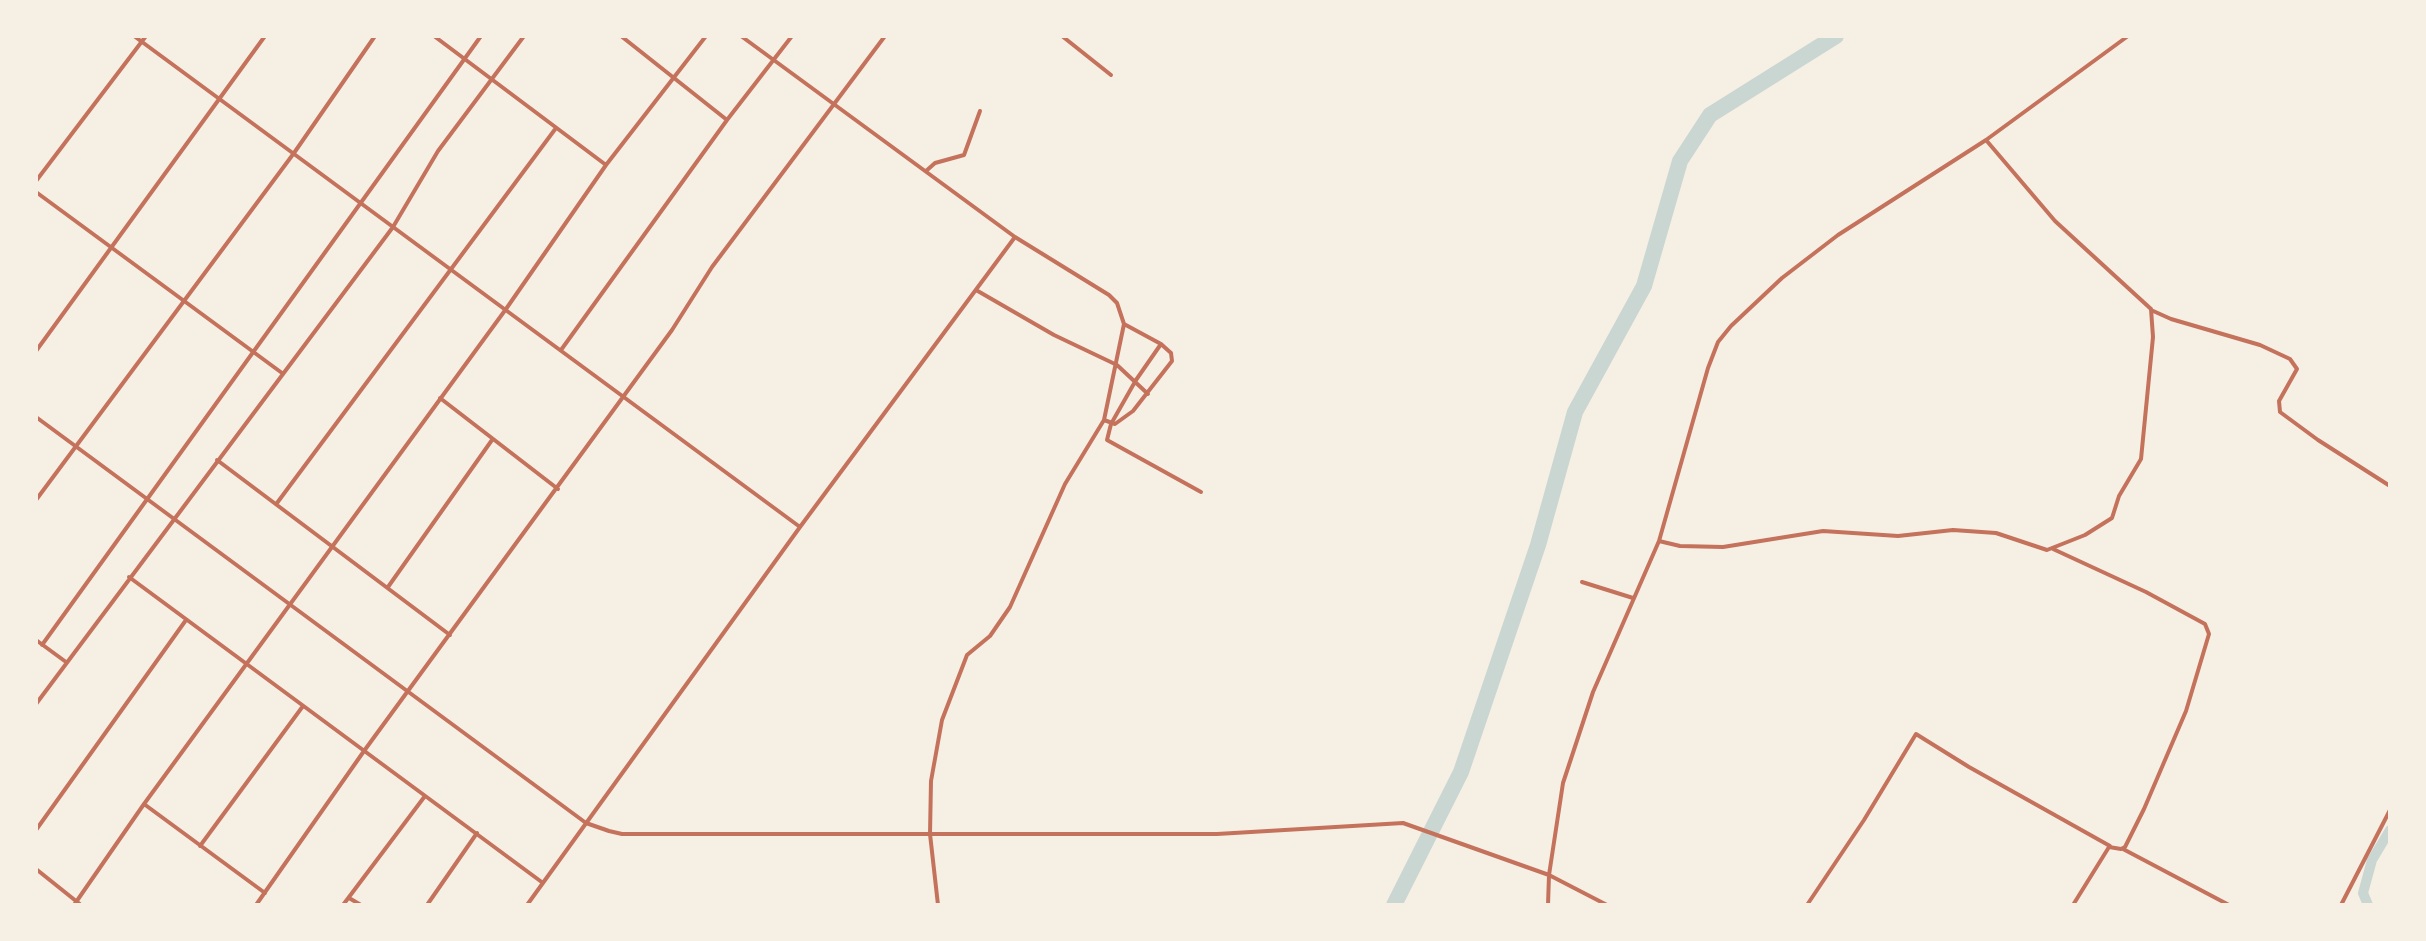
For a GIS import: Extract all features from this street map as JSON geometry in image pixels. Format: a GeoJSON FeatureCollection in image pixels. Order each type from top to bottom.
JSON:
{"type":"FeatureCollection","features":[{"type":"Feature","properties":{"kind":"street"},"geometry":{"type":"LineString","coordinates":[[134,36],[800,527]]}},
{"type":"Feature","properties":{"kind":"street"},"geometry":{"type":"LineString","coordinates":[[36,181],[146,36]]}},
{"type":"Feature","properties":{"kind":"street"},"geometry":{"type":"LineString","coordinates":[[36,351],[265,36]]}},
{"type":"Feature","properties":{"kind":"street"},"geometry":{"type":"LineString","coordinates":[[36,500],[294,153],[375,36]]}},
{"type":"Feature","properties":{"kind":"street"},"geometry":{"type":"LineString","coordinates":[[434,36],[606,165]]}},
{"type":"Feature","properties":{"kind":"street"},"geometry":{"type":"LineString","coordinates":[[42,645],[482,36]]}},
{"type":"Feature","properties":{"kind":"street"},"geometry":{"type":"LineString","coordinates":[[36,704],[393,227],[438,151],[525,36]]}},
{"type":"Feature","properties":{"kind":"street"},"geometry":{"type":"LineString","coordinates":[[621,36],[727,120]]}},
{"type":"Feature","properties":{"kind":"street"},"geometry":{"type":"LineString","coordinates":[[75,903],[246,663],[506,309],[606,165],[706,36]]}},
{"type":"Feature","properties":{"kind":"street"},"geometry":{"type":"LineString","coordinates":[[741,36],[1015,237],[1109,295],[1117,303],[1124,324],[1104,420],[1065,484],[1010,607],[990,636],[967,655],[937,742],[931,781],[930,834],[938,905]]}},
{"type":"Feature","properties":{"kind":"street"},"geometry":{"type":"LineString","coordinates":[[561,350],[727,120],[792,36]]}},
{"type":"Feature","properties":{"kind":"street"},"geometry":{"type":"LineString","coordinates":[[256,905],[364,751],[558,489],[672,330],[712,267],[885,36]]}},
{"type":"Feature","properties":{"kind":"street"},"geometry":{"type":"LineString","coordinates":[[1062,36],[1112,75]]}},
{"type":"Feature","properties":{"kind":"street"},"geometry":{"type":"LineString","coordinates":[[1548,905],[1549,875],[1563,783],[1593,692],[1659,541],[1712,355],[1731,326],[1782,278],[1838,235],[1986,140],[2128,36]]}},
{"type":"Feature","properties":{"kind":"street"},"geometry":{"type":"LineString","coordinates":[[926,171],[935,163],[964,155],[980,111]]}},
{"type":"Feature","properties":{"kind":"street"},"geometry":{"type":"LineString","coordinates":[[277,503],[555,128]]}},
{"type":"Feature","properties":{"kind":"street"},"geometry":{"type":"LineString","coordinates":[[1986,140],[2055,220],[2151,309],[2171,319],[2260,345],[2290,359],[2297,369],[2279,402],[2280,412],[2318,440],[2390,486]]}},
{"type":"Feature","properties":{"kind":"street"},"geometry":{"type":"LineString","coordinates":[[36,192],[113,246],[282,373]]}},
{"type":"Feature","properties":{"kind":"street"},"geometry":{"type":"LineString","coordinates":[[527,905],[800,527],[1015,237]]}},
{"type":"Feature","properties":{"kind":"street"},"geometry":{"type":"LineString","coordinates":[[976,290],[1054,335],[1117,365],[1136,380],[1148,394]]}},
{"type":"Feature","properties":{"kind":"street"},"geometry":{"type":"LineString","coordinates":[[1659,541],[1680,546],[1723,547],[1823,531],[1898,536],[1953,530],[1996,533],[2042,549],[2053,549],[2100,527],[2112,518],[2119,496],[2141,459],[2153,337],[2151,309]]}},
{"type":"Feature","properties":{"kind":"street"},"geometry":{"type":"LineString","coordinates":[[1111,424],[1133,411],[1172,362],[1171,353],[1161,344],[1124,324]]}},
{"type":"Feature","properties":{"kind":"street"},"geometry":{"type":"LineString","coordinates":[[1161,344],[1136,380],[1111,424],[1107,438],[1110,444],[1200,492]]}},
{"type":"Feature","properties":{"kind":"street"},"geometry":{"type":"LineString","coordinates":[[440,398],[558,489]]}},
{"type":"Feature","properties":{"kind":"street"},"geometry":{"type":"LineString","coordinates":[[36,417],[586,823],[622,834],[1217,834],[1402,823],[1549,875],[1607,905]]}},
{"type":"Feature","properties":{"kind":"street"},"geometry":{"type":"LineString","coordinates":[[1104,420],[1111,424]]}},
{"type":"Feature","properties":{"kind":"street"},"geometry":{"type":"LineString","coordinates":[[388,587],[492,440]]}},
{"type":"Feature","properties":{"kind":"street"},"geometry":{"type":"LineString","coordinates":[[217,460],[450,635]]}},
{"type":"Feature","properties":{"kind":"street"},"geometry":{"type":"LineString","coordinates":[[2053,549],[2205,624],[2210,634],[2186,711],[2144,809],[2123,849]]}},
{"type":"Feature","properties":{"kind":"street"},"geometry":{"type":"LineString","coordinates":[[129,577],[543,883]]}},
{"type":"Feature","properties":{"kind":"street"},"geometry":{"type":"LineString","coordinates":[[1582,582],[1633,598]]}},
{"type":"Feature","properties":{"kind":"street"},"geometry":{"type":"LineString","coordinates":[[36,830],[186,620]]}},
{"type":"Feature","properties":{"kind":"street"},"geometry":{"type":"LineString","coordinates":[[36,640],[66,662]]}},
{"type":"Feature","properties":{"kind":"street"},"geometry":{"type":"LineString","coordinates":[[200,846],[303,706]]}},
{"type":"Feature","properties":{"kind":"street"},"geometry":{"type":"LineString","coordinates":[[1807,905],[1864,819],[1916,734],[1969,767],[2110,846],[2123,849],[2229,905]]}},
{"type":"Feature","properties":{"kind":"street"},"geometry":{"type":"LineString","coordinates":[[344,905],[424,796]]}},
{"type":"Feature","properties":{"kind":"street"},"geometry":{"type":"LineString","coordinates":[[144,804],[265,893]]}},
{"type":"Feature","properties":{"kind":"street"},"geometry":{"type":"LineString","coordinates":[[2341,905],[2390,810]]}},
{"type":"Feature","properties":{"kind":"street"},"geometry":{"type":"LineString","coordinates":[[427,905],[477,833]]}},
{"type":"Feature","properties":{"kind":"street"},"geometry":{"type":"LineString","coordinates":[[2073,905],[2110,846]]}},
{"type":"Feature","properties":{"kind":"street"},"geometry":{"type":"LineString","coordinates":[[36,869],[75,903],[81,905]]}},
{"type":"Feature","properties":{"kind":"street"},"geometry":{"type":"LineString","coordinates":[[349,898],[361,905]]}},
{"type":"Feature","properties":{"kind":"waterway"},"geometry":{"type":"LineString","coordinates":[[1394,905],[1461,772],[1538,545],[1575,412],[1644,286],[1680,161],[1710,115],[1836,36]]}},
{"type":"Feature","properties":{"kind":"waterway"},"geometry":{"type":"LineString","coordinates":[[2368,905],[2363,893],[2372,860],[2390,830]]}}]}
